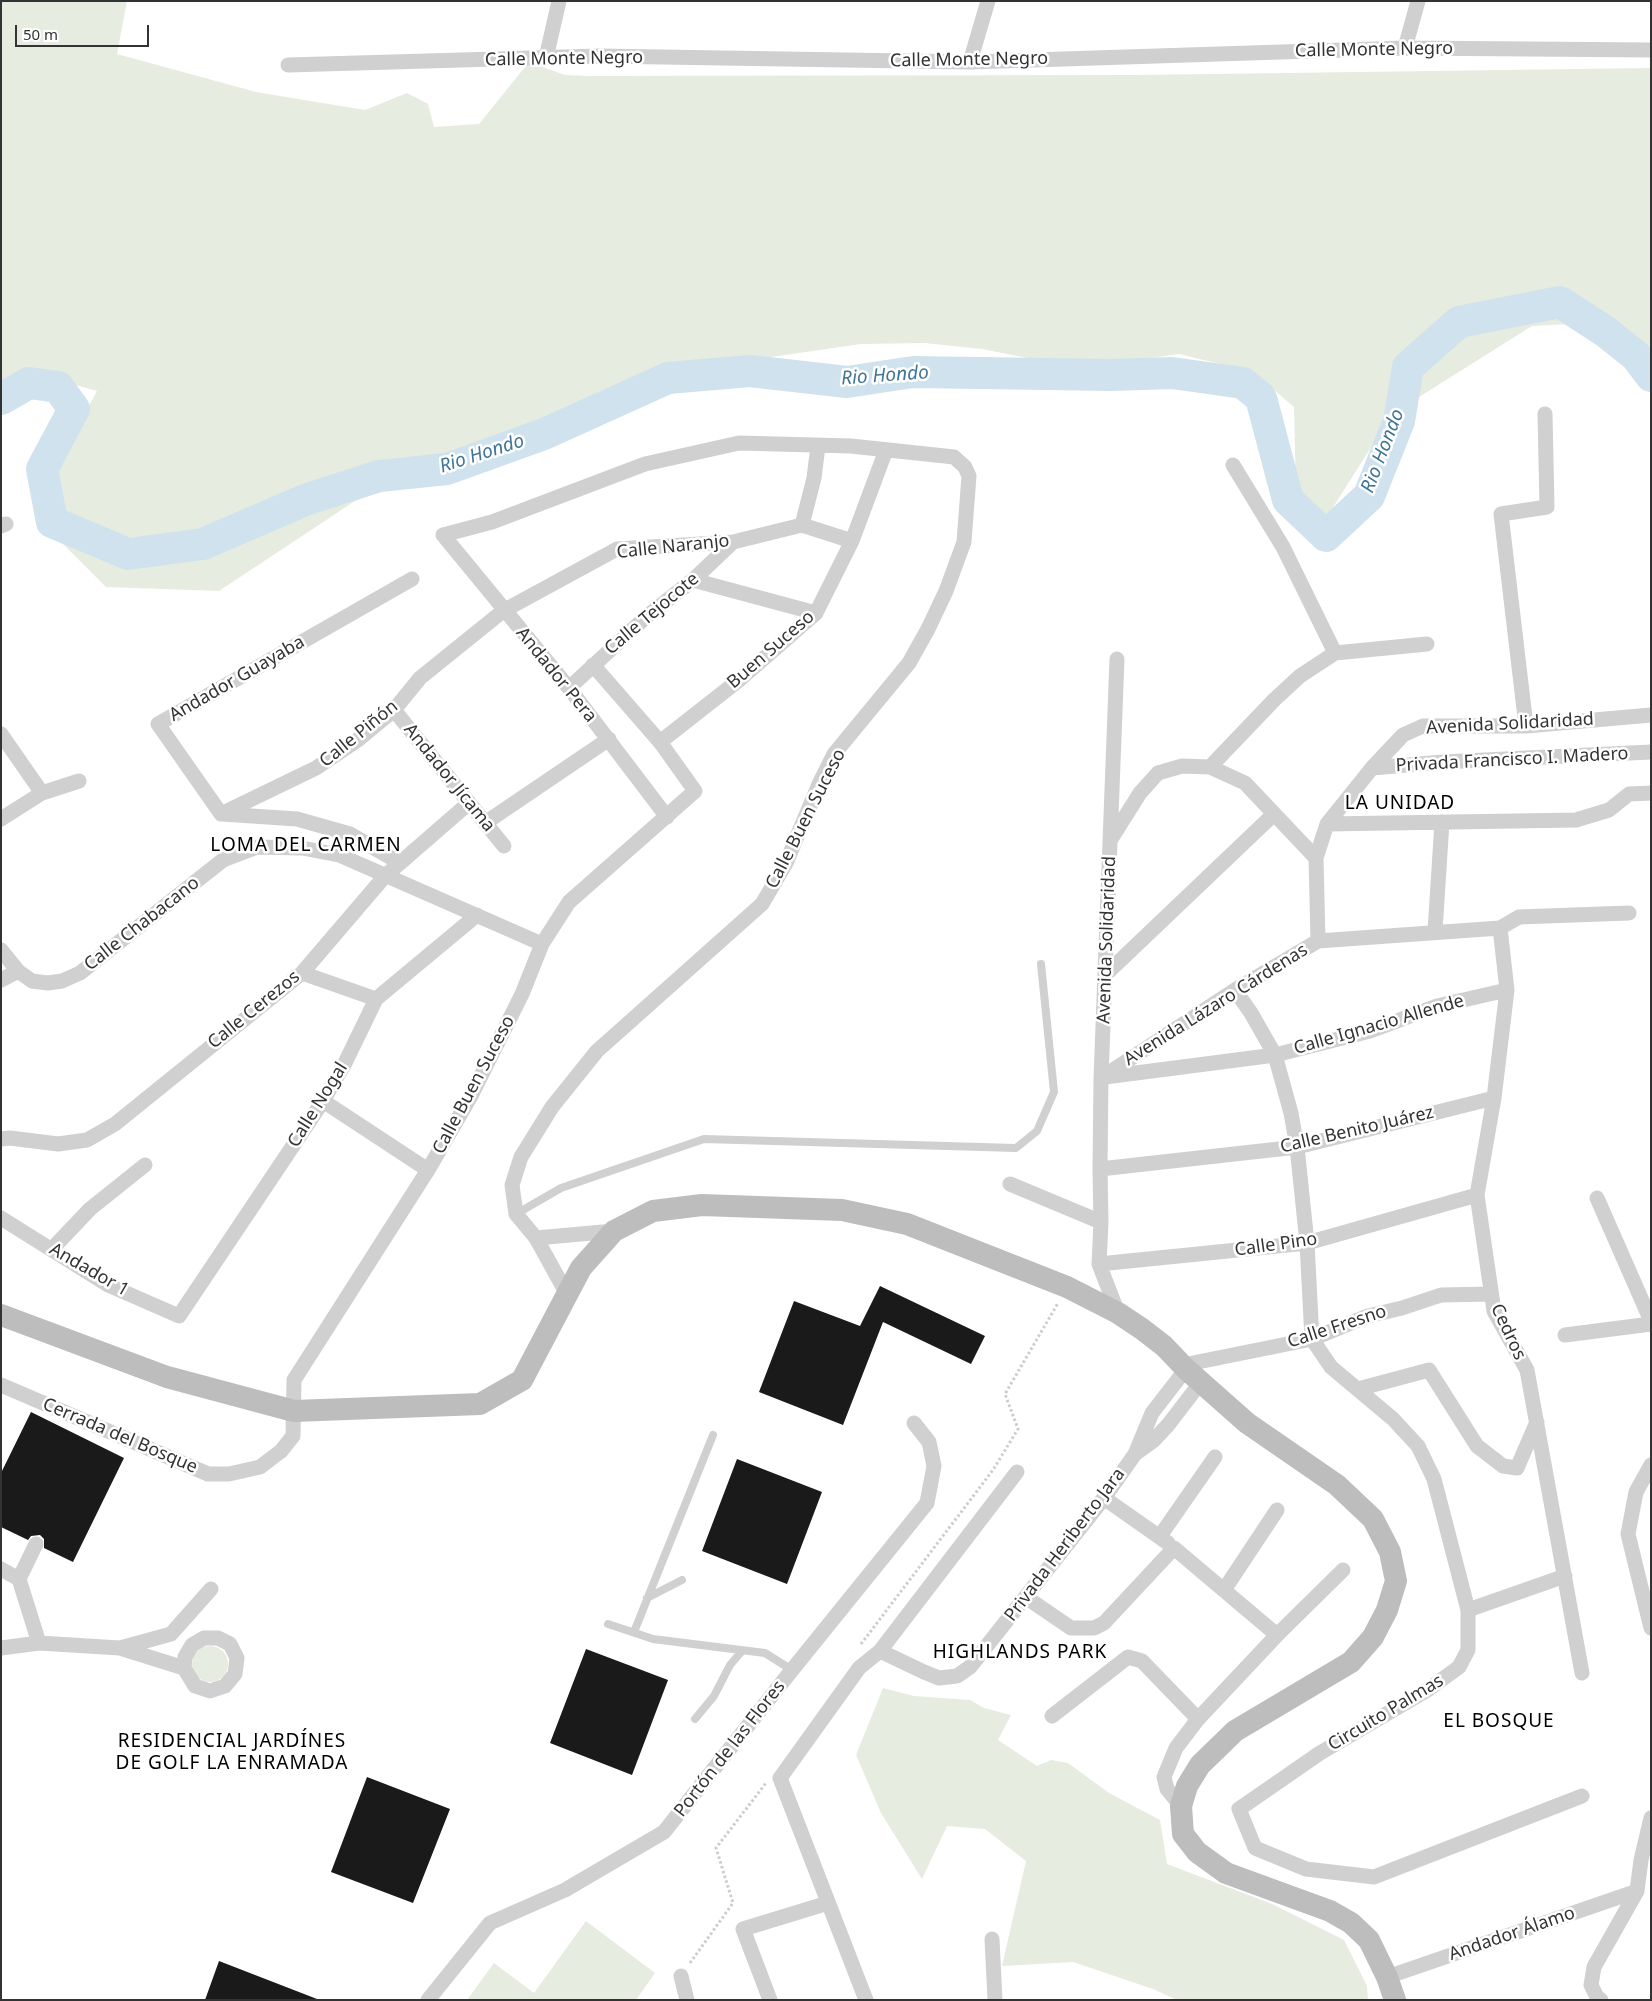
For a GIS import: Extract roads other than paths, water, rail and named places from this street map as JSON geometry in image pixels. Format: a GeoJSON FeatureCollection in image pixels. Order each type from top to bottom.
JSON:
{"type":"FeatureCollection","features":[{"type":"Feature","properties":{"kind":"main road"},"geometry":{"type":"LineString","coordinates":[[1,1315],[167,1377],[294,1411],[480,1404],[522,1380],[581,1268],[614,1231],[653,1212],[702,1205],[842,1210],[907,1224],[1067,1287],[1118,1313],[1164,1346],[1247,1423],[1337,1485],[1373,1519],[1390,1552],[1396,1581],[1386,1610],[1373,1637],[1351,1662],[1235,1731],[1200,1765],[1187,1786],[1181,1806],[1183,1834],[1197,1852],[1226,1873],[1330,1911],[1351,1923],[1369,1940],[1395,2000]]}},
{"type":"Feature","properties":{"kind":"street"},"geometry":{"type":"LineString","coordinates":[[546,58],[559,1]]}},
{"type":"Feature","properties":{"kind":"street"},"geometry":{"type":"LineString","coordinates":[[970,62],[988,1]]}},
{"type":"Feature","properties":{"kind":"street"},"geometry":{"type":"LineString","coordinates":[[1406,48],[1418,1]]}},
{"type":"Feature","properties":{"kind":"street","name":"Calle Monte Negro"},"geometry":{"type":"LineString","coordinates":[[288,65],[599,56],[970,62],[1406,48],[1651,50]]}},
{"type":"Feature","properties":{"kind":"street"},"geometry":{"type":"LineString","coordinates":[[1526,726],[1500,514],[1547,507],[1545,414]]}},
{"type":"Feature","properties":{"kind":"street","name":"Andador Pera"},"geometry":{"type":"LineString","coordinates":[[666,818],[609,739],[569,688],[443,535],[492,522],[645,464],[739,443],[818,446]]}},
{"type":"Feature","properties":{"kind":"street"},"geometry":{"type":"LineString","coordinates":[[852,541],[802,525],[814,478],[818,446],[851,446],[886,450]]}},
{"type":"Feature","properties":{"kind":"street","name":"Calle Buen Suceso"},"geometry":{"type":"LineString","coordinates":[[516,1214],[512,1185],[521,1157],[552,1107],[597,1051],[762,904],[786,863],[820,782],[834,754],[909,663],[946,591],[964,542],[969,476],[964,467],[954,457],[886,450]]}},
{"type":"Feature","properties":{"kind":"street","name":"Buen Suceso"},"geometry":{"type":"LineString","coordinates":[[660,742],[740,680],[816,613],[852,541],[886,450]]}},
{"type":"Feature","properties":{"kind":"street"},"geometry":{"type":"LineString","coordinates":[[1233,465],[1283,547],[1335,652]]}},
{"type":"Feature","properties":{"kind":"street","name":"Calle Naranjo"},"geometry":{"type":"LineString","coordinates":[[504,611],[616,549],[733,542],[802,525]]}},
{"type":"Feature","properties":{"kind":"street","name":"Calle Tejocote"},"geometry":{"type":"LineString","coordinates":[[569,688],[592,665],[646,617],[693,580],[733,542]]}},
{"type":"Feature","properties":{"kind":"street","name":"Andador Guayaba"},"geometry":{"type":"LineString","coordinates":[[221,814],[158,724],[412,579]]}},
{"type":"Feature","properties":{"kind":"street"},"geometry":{"type":"LineString","coordinates":[[693,580],[816,613]]}},
{"type":"Feature","properties":{"kind":"street","name":"Calle Piñón"},"geometry":{"type":"LineString","coordinates":[[221,814],[316,768],[359,739],[394,710],[420,678],[504,611]]}},
{"type":"Feature","properties":{"kind":"street"},"geometry":{"type":"LineString","coordinates":[[1210,767],[1294,682],[1335,652],[1426,644]]}},
{"type":"Feature","properties":{"kind":"street"},"geometry":{"type":"LineString","coordinates":[[1110,840],[1118,659]]}},
{"type":"Feature","properties":{"kind":"street","name":"Calle Tejocote"},"geometry":{"type":"LineString","coordinates":[[592,665],[660,742]]}},
{"type":"Feature","properties":{"kind":"street","name":"Andador Jícama"},"geometry":{"type":"LineString","coordinates":[[394,710],[504,846]]}},
{"type":"Feature","properties":{"kind":"street","name":"Avenida Solidaridad"},"geometry":{"type":"LineString","coordinates":[[1318,941],[1316,858],[1328,824],[1372,768],[1403,736],[1423,726],[1526,726],[1651,715]]}},
{"type":"Feature","properties":{"kind":"street"},"geometry":{"type":"LineString","coordinates":[[1,734],[42,793]]}},
{"type":"Feature","properties":{"kind":"street"},"geometry":{"type":"LineString","coordinates":[[485,823],[609,739]]}},
{"type":"Feature","properties":{"kind":"street","name":"Calle Buen Suceso"},"geometry":{"type":"LineString","coordinates":[[294,1411],[294,1380],[428,1170],[471,1096],[522,994],[542,944],[569,902],[696,790],[660,742]]}},
{"type":"Feature","properties":{"kind":"street","name":"Privada Francisco I. Madero"},"geometry":{"type":"LineString","coordinates":[[1372,768],[1443,762],[1651,752]]}},
{"type":"Feature","properties":{"kind":"street","name":"Avenida Solidaridad"},"geometry":{"type":"LineString","coordinates":[[1118,1313],[1099,1264],[1101,1222],[1101,1078],[1107,973],[1110,840],[1140,793],[1158,773],[1182,766],[1210,767],[1245,784],[1316,858]]}},
{"type":"Feature","properties":{"kind":"street"},"geometry":{"type":"LineString","coordinates":[[1,819],[42,793],[79,781]]}},
{"type":"Feature","properties":{"kind":"street"},"geometry":{"type":"LineString","coordinates":[[1328,824],[1576,820],[1609,810],[1629,794],[1651,793]]}},
{"type":"Feature","properties":{"kind":"street","name":"Calle Cerezos"},"geometry":{"type":"LineString","coordinates":[[1,1139],[10,1138],[58,1144],[87,1140],[115,1124],[302,973],[384,876],[468,803]]}},
{"type":"Feature","properties":{"kind":"street"},"geometry":{"type":"LineString","coordinates":[[221,814],[306,821],[350,834],[400,863]]}},
{"type":"Feature","properties":{"kind":"street"},"geometry":{"type":"LineString","coordinates":[[1107,973],[1274,814]]}},
{"type":"Feature","properties":{"kind":"street"},"geometry":{"type":"LineString","coordinates":[[1435,932],[1442,822]]}},
{"type":"Feature","properties":{"kind":"street","name":"Calle Chabacano"},"geometry":{"type":"LineString","coordinates":[[1,950],[18,971],[32,980],[48,983],[62,981],[80,973],[223,860],[257,847],[302,848],[339,855],[542,944]]}},
{"type":"Feature","properties":{"kind":"street","name":"Avenida Lázaro Cárdenas"},"geometry":{"type":"LineString","coordinates":[[1101,1078],[1235,990],[1318,941],[1500,928],[1519,917],[1629,913]]}},
{"type":"Feature","properties":{"kind":"street","name":"Calle Nogal"},"geometry":{"type":"LineString","coordinates":[[179,1316],[323,1101],[345,1063],[376,999],[477,915]]}},
{"type":"Feature","properties":{"kind":"street","name":"Cedros"},"geometry":{"type":"LineString","coordinates":[[1500,928],[1507,990],[1494,1098],[1477,1195],[1494,1311],[1527,1370],[1582,1673]]}},
{"type":"Feature","properties":{"kind":"street"},"geometry":{"type":"LineString","coordinates":[[1,980],[18,971]]}},
{"type":"Feature","properties":{"kind":"street"},"geometry":{"type":"LineString","coordinates":[[302,973],[376,999]]}},
{"type":"Feature","properties":{"kind":"street"},"geometry":{"type":"LineString","coordinates":[[1235,990],[1252,1013],[1275,1055],[1291,1113],[1297,1147],[1307,1243],[1312,1339]]}},
{"type":"Feature","properties":{"kind":"street","name":"Calle Ignacio Allende"},"geometry":{"type":"LineString","coordinates":[[1101,1078],[1275,1055],[1370,1031],[1437,1006],[1507,990]]}},
{"type":"Feature","properties":{"kind":"street","name":"Calle Benito Juárez"},"geometry":{"type":"LineString","coordinates":[[1100,1169],[1297,1147],[1494,1098]]}},
{"type":"Feature","properties":{"kind":"street"},"geometry":{"type":"LineString","coordinates":[[323,1101],[428,1170]]}},
{"type":"Feature","properties":{"kind":"street"},"geometry":{"type":"LineString","coordinates":[[52,1249],[90,1209],[145,1165]]}},
{"type":"Feature","properties":{"kind":"street"},"geometry":{"type":"LineString","coordinates":[[1010,1184],[1101,1222]]}},
{"type":"Feature","properties":{"kind":"street","name":"Calle Pino"},"geometry":{"type":"LineString","coordinates":[[1099,1264],[1307,1243],[1477,1195]]}},
{"type":"Feature","properties":{"kind":"street"},"geometry":{"type":"LineString","coordinates":[[1565,1335],[1651,1323],[1597,1198]]}},
{"type":"Feature","properties":{"kind":"street"},"geometry":{"type":"LineString","coordinates":[[516,1214],[536,1238],[567,1294]]}},
{"type":"Feature","properties":{"kind":"street","name":"Andador 1"},"geometry":{"type":"LineString","coordinates":[[1,1218],[108,1285],[179,1316]]}},
{"type":"Feature","properties":{"kind":"street"},"geometry":{"type":"LineString","coordinates":[[536,1238],[614,1231]]}},
{"type":"Feature","properties":{"kind":"street","name":"Calle Fresno"},"geometry":{"type":"LineString","coordinates":[[1190,1372],[1312,1339],[1368,1316],[1402,1308],[1441,1295],[1491,1294]]}},
{"type":"Feature","properties":{"kind":"street","name":"Circuito Palmas"},"geometry":{"type":"LineString","coordinates":[[1312,1339],[1332,1367],[1393,1419],[1418,1446],[1434,1479],[1468,1610],[1468,1650],[1459,1667],[1429,1689],[1320,1753],[1238,1809],[1255,1848],[1306,1869],[1374,1877],[1582,1796]]}},
{"type":"Feature","properties":{"kind":"street"},"geometry":{"type":"LineString","coordinates":[[1358,1389],[1429,1370],[1477,1446],[1503,1466],[1517,1468],[1537,1422]]}},
{"type":"Feature","properties":{"kind":"street","name":"Privada Heriberto Jara"},"geometry":{"type":"LineString","coordinates":[[880,1651],[940,1678],[957,1676],[970,1667],[1027,1598],[1104,1498],[1134,1454],[1152,1413],[1190,1372]]}},
{"type":"Feature","properties":{"kind":"street","name":"Cerrada del Bosque"},"geometry":{"type":"LineString","coordinates":[[1,1385],[208,1474],[230,1474],[260,1467],[267,1462],[281,1451],[293,1436],[294,1411]]}},
{"type":"Feature","properties":{"kind":"street","name":"Portón de las Flores"},"geometry":{"type":"LineString","coordinates":[[428,2000],[490,1923],[565,1890],[664,1832],[927,1503],[934,1466],[929,1442],[914,1423]]}},
{"type":"Feature","properties":{"kind":"street"},"geometry":{"type":"LineString","coordinates":[[1160,1536],[1215,1457]]}},
{"type":"Feature","properties":{"kind":"street"},"geometry":{"type":"LineString","coordinates":[[1650,1621],[1628,1534],[1636,1492],[1651,1465]]}},
{"type":"Feature","properties":{"kind":"street"},"geometry":{"type":"LineString","coordinates":[[866,2000],[780,1778],[859,1668],[880,1651],[1017,1472]]}},
{"type":"Feature","properties":{"kind":"street"},"geometry":{"type":"LineString","coordinates":[[1104,1498],[1160,1536],[1277,1635]]}},
{"type":"Feature","properties":{"kind":"street"},"geometry":{"type":"LineString","coordinates":[[1224,1590],[1277,1510]]}},
{"type":"Feature","properties":{"kind":"street"},"geometry":{"type":"LineString","coordinates":[[18,1579],[36,1544]]}},
{"type":"Feature","properties":{"kind":"street"},"geometry":{"type":"LineString","coordinates":[[1027,1598],[1072,1628],[1094,1628],[1104,1623],[1174,1548]]}},
{"type":"Feature","properties":{"kind":"street"},"geometry":{"type":"LineString","coordinates":[[1,1569],[18,1579],[39,1642]]}},
{"type":"Feature","properties":{"kind":"street"},"geometry":{"type":"LineString","coordinates":[[1181,1806],[1167,1788],[1164,1777],[1176,1748],[1198,1718],[1277,1635],[1343,1570]]}},
{"type":"Feature","properties":{"kind":"street"},"geometry":{"type":"LineString","coordinates":[[1468,1610],[1564,1576]]}},
{"type":"Feature","properties":{"kind":"street"},"geometry":{"type":"LineString","coordinates":[[120,1648],[171,1634],[211,1589]]}},
{"type":"Feature","properties":{"kind":"street"},"geometry":{"type":"LineString","coordinates":[[1,1648],[39,1642],[120,1648],[184,1668]]}},
{"type":"Feature","properties":{"kind":"street"},"geometry":{"type":"LineString","coordinates":[[1052,1716],[1128,1657],[1142,1661],[1198,1718]]}},
{"type":"Feature","properties":{"kind":"street"},"geometry":{"type":"LineString","coordinates":[[1601,2000],[1597,1997],[1591,1985],[1594,1967],[1637,1891],[1646,1862],[1651,1818]]}},
{"type":"Feature","properties":{"kind":"street","name":"Andador Álamo"},"geometry":{"type":"LineString","coordinates":[[1387,1978],[1637,1891]]}},
{"type":"Feature","properties":{"kind":"street"},"geometry":{"type":"LineString","coordinates":[[770,2000],[743,1929],[828,1903]]}},
{"type":"Feature","properties":{"kind":"street"},"geometry":{"type":"LineString","coordinates":[[992,1939],[995,2000]]}},
{"type":"Feature","properties":{"kind":"street"},"geometry":{"type":"LineString","coordinates":[[681,1976],[687,2000]]}},
{"type":"Feature","properties":{"kind":"lane"},"geometry":{"type":"LineString","coordinates":[[516,1214],[561,1188],[704,1139],[1016,1148],[1037,1131],[1054,1092],[1041,964]]}},
{"type":"Feature","properties":{"kind":"lane"},"geometry":{"type":"LineString","coordinates":[[634,1632],[712,1435]]}},
{"type":"Feature","properties":{"kind":"lane"},"geometry":{"type":"LineString","coordinates":[[647,1598],[682,1580]]}},
{"type":"Feature","properties":{"kind":"lane"},"geometry":{"type":"LineString","coordinates":[[608,1624],[653,1639],[764,1653],[792,1670]]}},
{"type":"Feature","properties":{"kind":"lane"},"geometry":{"type":"LineString","coordinates":[[695,1719],[714,1696],[730,1665],[742,1651]]}},
{"type":"Feature","properties":{"kind":"waterway","name":"Rio Hondo"},"geometry":{"type":"LineString","coordinates":[[1,399],[29,383],[58,387],[74,409],[42,469],[52,522],[128,554],[203,544],[305,500],[379,476],[447,469],[544,434],[668,378],[750,371],[847,382],[913,372],[1111,375],[1172,373],[1243,383],[1261,398],[1288,500],[1326,536],[1369,496],[1399,421],[1408,367],[1459,322],[1560,302],[1606,332],[1636,356],[1651,376]]}},
{"type":"Feature","properties":{"kind":"district","name":"LA UNIDAD"},"geometry":{"type":"Point","coordinates":[1400,804]}},
{"type":"Feature","properties":{"kind":"district","name":"LOMA DEL CARMEN"},"geometry":{"type":"Point","coordinates":[306,846]}},
{"type":"Feature","properties":{"kind":"district","name":"HIGHLANDS PARK"},"geometry":{"type":"Point","coordinates":[1020,1653]}},
{"type":"Feature","properties":{"kind":"district","name":"EL BOSQUE"},"geometry":{"type":"Point","coordinates":[1499,1722]}},
{"type":"Feature","properties":{"kind":"district","name":"RESIDENCIAL JARDÍNES DE GOLF LA ENRAMADA"},"geometry":{"type":"Point","coordinates":[232,1753]}}]}
